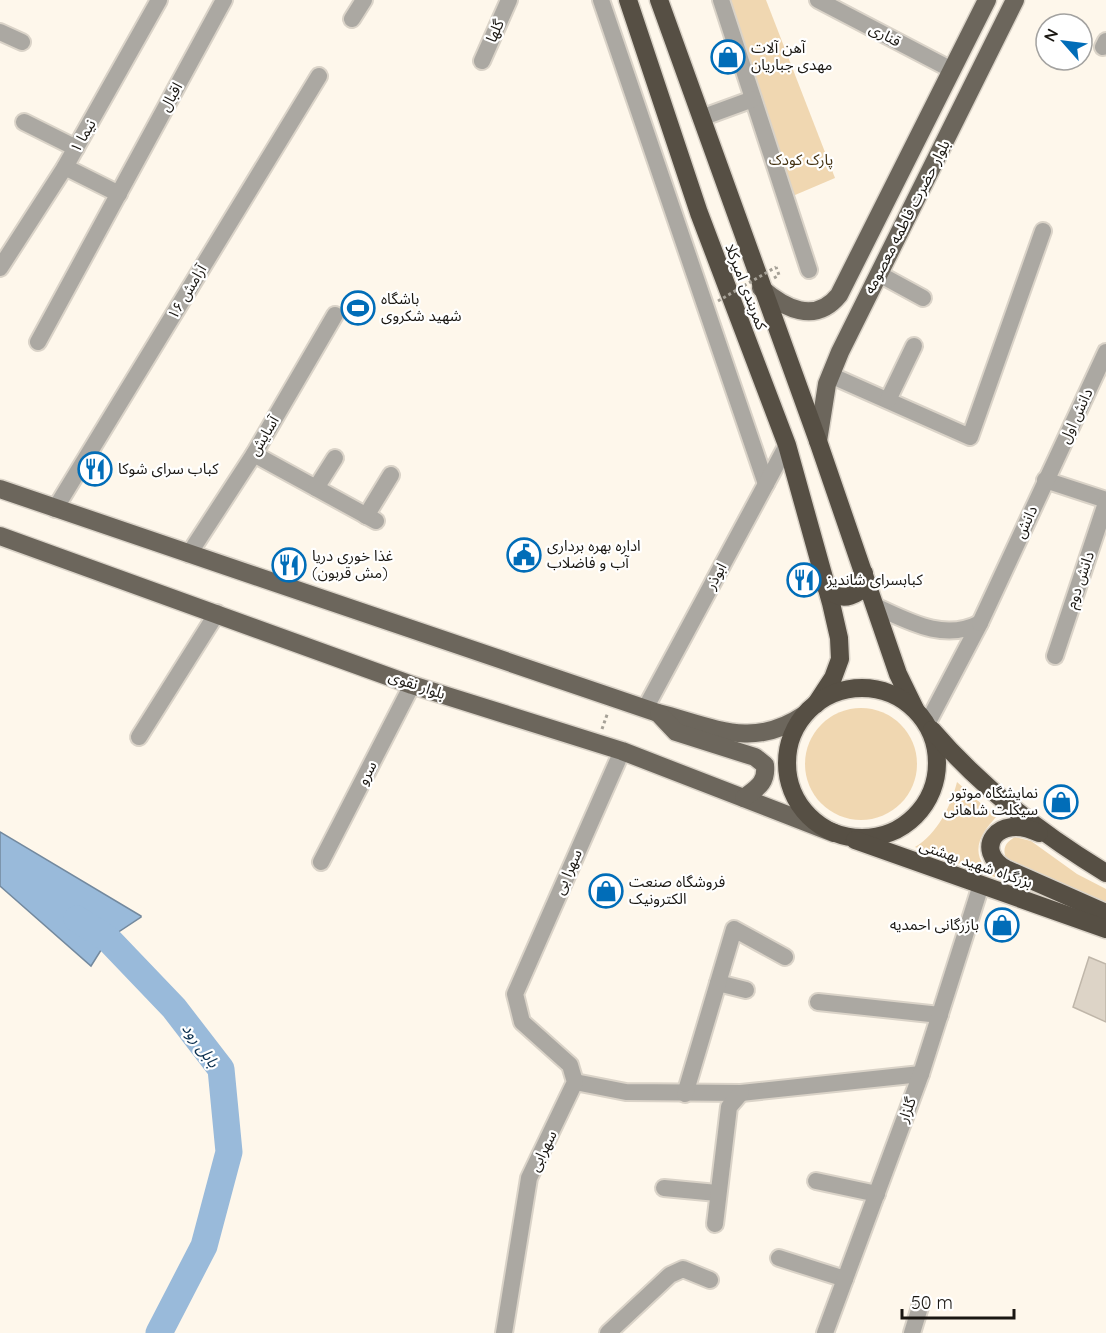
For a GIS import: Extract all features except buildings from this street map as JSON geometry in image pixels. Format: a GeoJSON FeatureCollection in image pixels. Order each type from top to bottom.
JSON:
{"type":"FeatureCollection","features":[{"type":"Feature","properties":{"kind":"highway","name":"کمربندی امیرکلا"},"geometry":{"type":"LineString","coordinates":[[628,0],[699,213],[720,306],[787,445],[826,587],[839,638],[840,659],[833,678],[810,709]]}},
{"type":"Feature","properties":{"kind":"highway","name":"کمربندی امیرکلا"},"geometry":{"type":"LineString","coordinates":[[659,0],[760,288],[818,441],[898,674],[915,710]]}},
{"type":"Feature","properties":{"kind":"highway"},"geometry":{"type":"LineString","coordinates":[[826,587],[833,595],[849,597],[858,592],[864,573]]}},
{"type":"Feature","properties":{"kind":"highway"},"geometry":{"type":"LineString","coordinates":[[927,724],[934,741],[937,760],[932,787],[919,812],[905,824],[880,835],[852,837],[834,833],[819,825],[806,813],[796,798],[789,782],[787,764],[789,747],[794,730],[810,709],[832,694],[866,688],[883,691],[900,698],[915,710],[965,767],[1062,845]]}},
{"type":"Feature","properties":{"kind":"highway"},"geometry":{"type":"LineString","coordinates":[[1106,873],[1035,831],[1010,825],[997,832],[993,839],[991,853],[999,866],[1106,913]]}},
{"type":"Feature","properties":{"kind":"highway","name":"بزرگراه شهید بهشتی"},"geometry":{"type":"LineString","coordinates":[[834,833],[1106,929]]}},
{"type":"Feature","properties":{"kind":"main road","name":"بلوار حضرت فاطمه معصومه"},"geometry":{"type":"LineString","coordinates":[[760,288],[785,305],[802,312],[824,309],[835,300],[987,0]]}},
{"type":"Feature","properties":{"kind":"main road","name":"بلوار حضرت فاطمه معصومه"},"geometry":{"type":"LineString","coordinates":[[818,441],[830,375],[1016,0]]}},
{"type":"Feature","properties":{"kind":"main road"},"geometry":{"type":"LineString","coordinates":[[952,70],[975,82]]}},
{"type":"Feature","properties":{"kind":"main road"},"geometry":{"type":"LineString","coordinates":[[0,489],[652,710],[742,735],[768,733],[787,727],[810,709]]}},
{"type":"Feature","properties":{"kind":"main road","name":"بلوار نقوی"},"geometry":{"type":"LineString","coordinates":[[0,536],[412,685],[622,751],[834,833]]}},
{"type":"Feature","properties":{"kind":"main road"},"geometry":{"type":"LineString","coordinates":[[652,710],[676,732],[755,758],[765,765],[766,775],[762,784],[744,798]]}},
{"type":"Feature","properties":{"kind":"street","name":"نیما ۱"},"geometry":{"type":"LineString","coordinates":[[0,268],[65,167],[159,0]]}},
{"type":"Feature","properties":{"kind":"street","name":"اقبال"},"geometry":{"type":"LineString","coordinates":[[38,342],[224,0]]}},
{"type":"Feature","properties":{"kind":"street"},"geometry":{"type":"LineString","coordinates":[[352,20],[364,0]]}},
{"type":"Feature","properties":{"kind":"street","name":"گلها"},"geometry":{"type":"LineString","coordinates":[[482,61],[509,0]]}},
{"type":"Feature","properties":{"kind":"street"},"geometry":{"type":"LineString","coordinates":[[601,0],[678,222],[720,306],[766,484]]}},
{"type":"Feature","properties":{"kind":"street"},"geometry":{"type":"LineString","coordinates":[[721,0],[809,270]]}},
{"type":"Feature","properties":{"kind":"street","name":"قناری"},"geometry":{"type":"LineString","coordinates":[[818,0],[952,70]]}},
{"type":"Feature","properties":{"kind":"street"},"geometry":{"type":"LineString","coordinates":[[0,32],[22,42]]}},
{"type":"Feature","properties":{"kind":"street","name":"آرامش ۱۶"},"geometry":{"type":"LineString","coordinates":[[55,508],[319,76]]}},
{"type":"Feature","properties":{"kind":"street"},"geometry":{"type":"LineString","coordinates":[[701,118],[753,99]]}},
{"type":"Feature","properties":{"kind":"street"},"geometry":{"type":"LineString","coordinates":[[24,122],[76,148]]}},
{"type":"Feature","properties":{"kind":"street"},"geometry":{"type":"LineString","coordinates":[[65,167],[119,194]]}},
{"type":"Feature","properties":{"kind":"street"},"geometry":{"type":"LineString","coordinates":[[678,222],[699,213]]}},
{"type":"Feature","properties":{"kind":"street"},"geometry":{"type":"LineString","coordinates":[[830,375],[970,436],[1043,231]]}},
{"type":"Feature","properties":{"kind":"street"},"geometry":{"type":"LineString","coordinates":[[879,274],[923,298]]}},
{"type":"Feature","properties":{"kind":"street","name":"آسایش"},"geometry":{"type":"LineString","coordinates":[[189,554],[254,454],[335,315]]}},
{"type":"Feature","properties":{"kind":"street"},"geometry":{"type":"LineString","coordinates":[[888,400],[914,346]]}},
{"type":"Feature","properties":{"kind":"street","name":"دانش اول"},"geometry":{"type":"LineString","coordinates":[[1046,480],[1106,352]]}},
{"type":"Feature","properties":{"kind":"street","name":"ابوذر"},"geometry":{"type":"LineString","coordinates":[[652,710],[787,445]]}},
{"type":"Feature","properties":{"kind":"street"},"geometry":{"type":"LineString","coordinates":[[254,454],[371,519],[391,475]]}},
{"type":"Feature","properties":{"kind":"street"},"geometry":{"type":"LineString","coordinates":[[316,488],[335,458]]}},
{"type":"Feature","properties":{"kind":"street"},"geometry":{"type":"LineString","coordinates":[[1046,480],[1106,502]]}},
{"type":"Feature","properties":{"kind":"street","name":"دانش"},"geometry":{"type":"LineString","coordinates":[[927,724],[980,623],[1046,480]]}},
{"type":"Feature","properties":{"kind":"street","name":"دانش دوم"},"geometry":{"type":"LineString","coordinates":[[1055,656],[1106,502]]}},
{"type":"Feature","properties":{"kind":"street"},"geometry":{"type":"LineString","coordinates":[[875,606],[909,621],[940,630],[964,630],[980,623]]}},
{"type":"Feature","properties":{"kind":"street"},"geometry":{"type":"LineString","coordinates":[[139,737],[217,614]]}},
{"type":"Feature","properties":{"kind":"street","name":"سرو"},"geometry":{"type":"LineString","coordinates":[[321,862],[412,685]]}},
{"type":"Feature","properties":{"kind":"street","name":"سهرا بی"},"geometry":{"type":"LineString","coordinates":[[575,1082],[570,1065],[522,1022],[515,994],[622,751]]}},
{"type":"Feature","properties":{"kind":"street","name":"گلزار"},"geometry":{"type":"LineString","coordinates":[[825,1333],[921,1074],[981,885]]}},
{"type":"Feature","properties":{"kind":"street"},"geometry":{"type":"LineString","coordinates":[[685,1094],[734,929],[785,957]]}},
{"type":"Feature","properties":{"kind":"street"},"geometry":{"type":"LineString","coordinates":[[718,983],[746,990]]}},
{"type":"Feature","properties":{"kind":"street"},"geometry":{"type":"LineString","coordinates":[[818,1002],[940,1015]]}},
{"type":"Feature","properties":{"kind":"street"},"geometry":{"type":"LineString","coordinates":[[575,1082],[626,1092],[741,1093],[921,1074]]}},
{"type":"Feature","properties":{"kind":"street","name":"سهرابی"},"geometry":{"type":"LineString","coordinates":[[504,1333],[529,1178],[575,1082]]}},
{"type":"Feature","properties":{"kind":"street"},"geometry":{"type":"LineString","coordinates":[[715,1224],[729,1107],[741,1093]]}},
{"type":"Feature","properties":{"kind":"street"},"geometry":{"type":"LineString","coordinates":[[816,1180],[877,1194]]}},
{"type":"Feature","properties":{"kind":"street"},"geometry":{"type":"LineString","coordinates":[[664,1188],[717,1193]]}},
{"type":"Feature","properties":{"kind":"street"},"geometry":{"type":"LineString","coordinates":[[779,1258],[845,1279]]}},
{"type":"Feature","properties":{"kind":"street"},"geometry":{"type":"LineString","coordinates":[[608,1333],[670,1275],[683,1269],[710,1280]]}},
{"type":"Feature","properties":{"kind":"street"},"geometry":{"type":"LineString","coordinates":[[912,1333],[920,1307]]}},
{"type":"Feature","properties":{"kind":"path"},"geometry":{"type":"LineString","coordinates":[[720,306],[776,267],[779,275]]}},
{"type":"Feature","properties":{"kind":"path"},"geometry":{"type":"LineString","coordinates":[[596,743],[614,697]]}},
{"type":"Feature","properties":{"kind":"green space","name":"پارک کودک"},"geometry":{"type":"Polygon","coordinates":[[[716,0],[766,0],[835,178],[788,198],[716,0]]]}},
{"type":"Feature","properties":{"kind":"green space"},"geometry":{"type":"Polygon","coordinates":[[[861,708],[883,712],[901,724],[913,742],[917,764],[913,786],[901,804],[883,816],[861,820],[839,816],[821,804],[809,786],[805,764],[809,742],[821,724],[839,712],[861,708]]]}},
{"type":"Feature","properties":{"kind":"green space"},"geometry":{"type":"Polygon","coordinates":[[[957,782],[996,817],[980,840],[980,859],[984,866],[1080,909],[915,847],[930,835],[942,819],[957,782]]]}},
{"type":"Feature","properties":{"kind":"green space"},"geometry":{"type":"Polygon","coordinates":[[[1015,837],[1031,841],[1077,874],[1106,889],[1106,903],[1006,858],[1004,851],[1006,846],[1015,837]]]}},
{"type":"Feature","properties":{"kind":"water"},"geometry":{"type":"Polygon","coordinates":[[[0,832],[141,917],[108,939],[91,966],[0,886],[0,832]]]}},
{"type":"Feature","properties":{"kind":"waterway","name":"بابل رود"},"geometry":{"type":"LineString","coordinates":[[77,919],[108,939],[174,1008],[221,1069],[229,1152],[204,1246],[159,1333]]}},
{"type":"Feature","properties":{"kind":"place","name":"آهن آلات مهدی جباریان"},"geometry":{"type":"Point","coordinates":[728,57]}},
{"type":"Feature","properties":{"kind":"place","name":"باشگاه شهید شکروی"},"geometry":{"type":"Point","coordinates":[358,308]}},
{"type":"Feature","properties":{"kind":"place","name":"کباب سرای شوکا"},"geometry":{"type":"Point","coordinates":[95,469]}},
{"type":"Feature","properties":{"kind":"place","name":"اداره بهره برداری آب و فاضلاب"},"geometry":{"type":"Point","coordinates":[524,555]}},
{"type":"Feature","properties":{"kind":"place","name":"غذا خوری دریا (مش قربون)"},"geometry":{"type":"Point","coordinates":[289,565]}},
{"type":"Feature","properties":{"kind":"place","name":"کبابسرای شاندیز"},"geometry":{"type":"Point","coordinates":[804,580]}},
{"type":"Feature","properties":{"kind":"place","name":"نمایشگاه موتور سیکلت شاهانی"},"geometry":{"type":"Point","coordinates":[1061,802]}},
{"type":"Feature","properties":{"kind":"place","name":"فروشگاه صنعت الکترونیک"},"geometry":{"type":"Point","coordinates":[606,891]}},
{"type":"Feature","properties":{"kind":"place","name":"بازرگانی احمدیه"},"geometry":{"type":"Point","coordinates":[1002,925]}}]}
